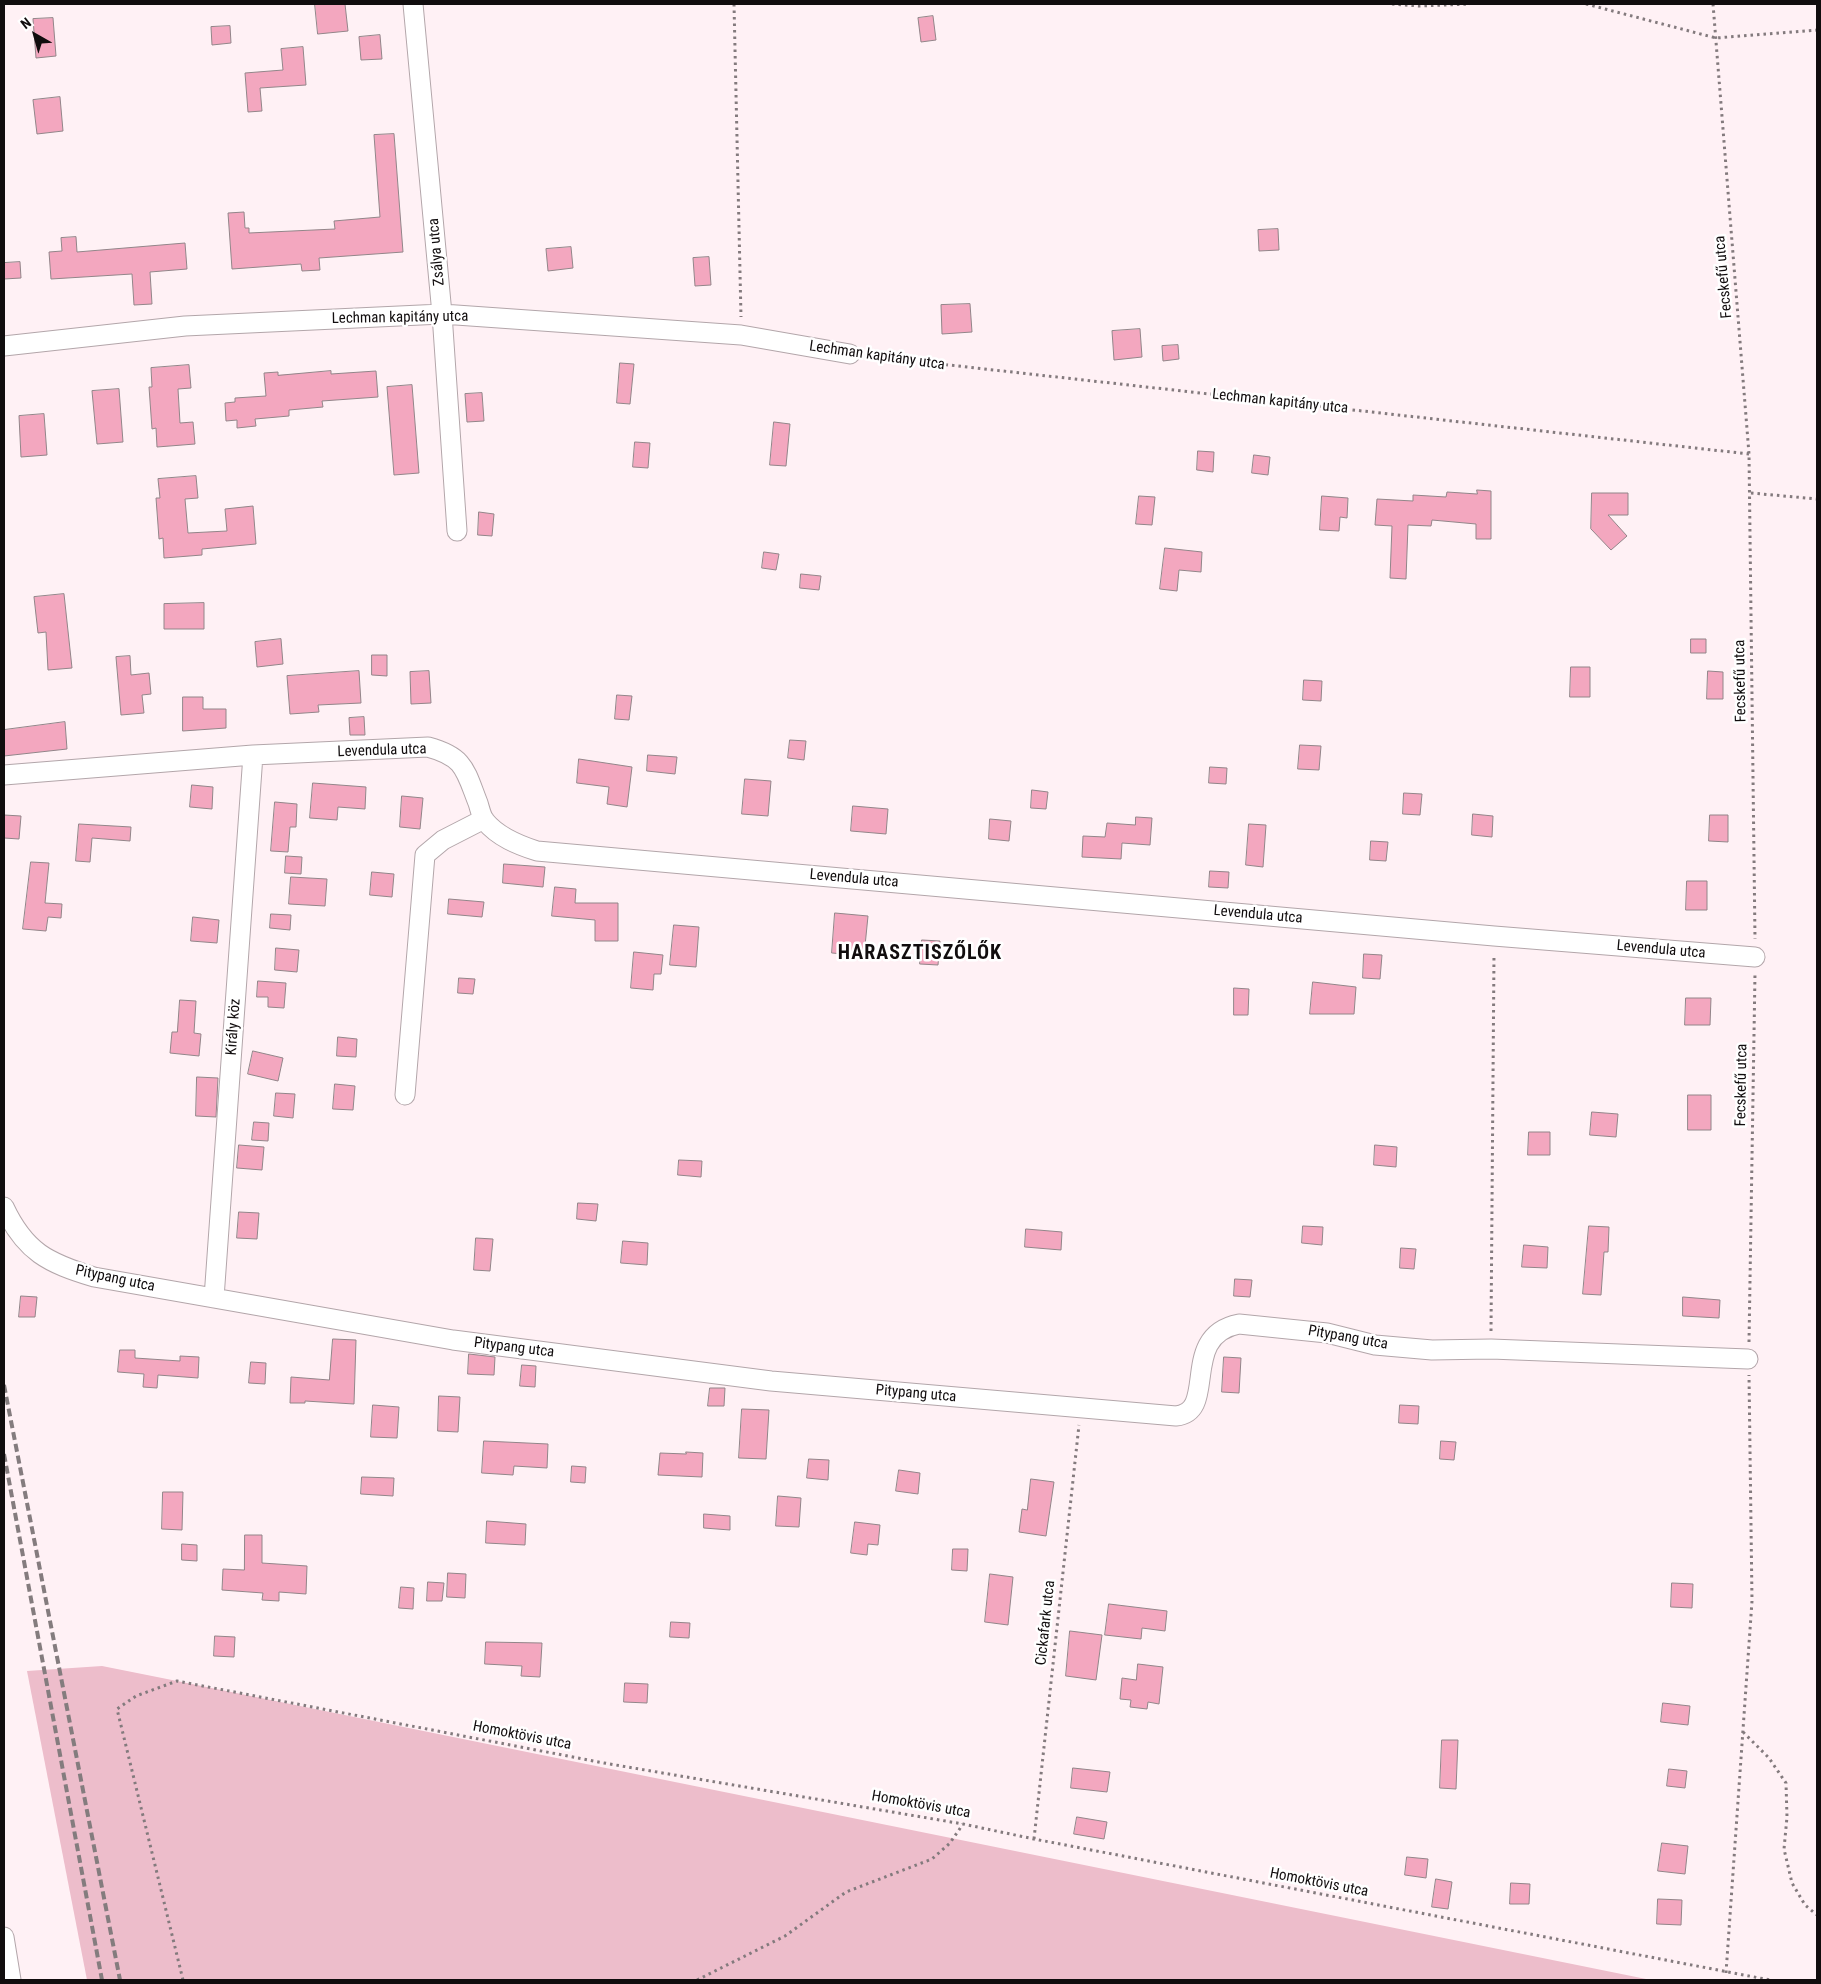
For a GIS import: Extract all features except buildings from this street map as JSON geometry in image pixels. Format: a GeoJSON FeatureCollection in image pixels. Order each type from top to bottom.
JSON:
{"type":"FeatureCollection","features":[{"type":"Feature","properties":{"kind":"street","name":"Zsálya utca"},"geometry":{"type":"LineString","coordinates":[[413,4],[442,314],[456,531]]}},
{"type":"Feature","properties":{"kind":"street","name":"Lechman kapitány utca"},"geometry":{"type":"LineString","coordinates":[[4,346],[185,326],[442,314],[741,335],[850,354]]}},
{"type":"Feature","properties":{"kind":"street","name":"Levendula utca"},"geometry":{"type":"LineString","coordinates":[[4,775],[253,755],[428,748],[454,756],[464,768],[484,819],[495,831],[509,840],[537,851],[1494,936],[1756,957]]}},
{"type":"Feature","properties":{"kind":"street","name":"Király köz"},"geometry":{"type":"LineString","coordinates":[[214,1298],[253,755]]}},
{"type":"Feature","properties":{"kind":"street"},"geometry":{"type":"LineString","coordinates":[[405,1095],[425,855],[443,840],[484,819]]}},
{"type":"Feature","properties":{"kind":"street","name":"Pitypang utca"},"geometry":{"type":"LineString","coordinates":[[4,1207],[22,1239],[34,1250],[50,1261],[94,1277],[453,1340],[751,1378],[1080,1410],[1176,1416],[1185,1414],[1194,1406],[1207,1344],[1218,1332],[1228,1326],[1239,1324],[1327,1333],[1375,1345],[1432,1350],[1491,1349],[1748,1359]]}},
{"type":"Feature","properties":{"kind":"street"},"geometry":{"type":"LineString","coordinates":[[4,1937],[10,1980]]}},
{"type":"Feature","properties":{"kind":"path"},"geometry":{"type":"LineString","coordinates":[[734,4],[741,335]]}},
{"type":"Feature","properties":{"kind":"path"},"geometry":{"type":"LineString","coordinates":[[1392,4],[1419,6],[1470,4]]}},
{"type":"Feature","properties":{"kind":"path"},"geometry":{"type":"LineString","coordinates":[[1586,4],[1716,38],[1817,30]]}},
{"type":"Feature","properties":{"kind":"path","name":"Fecskefű utca"},"geometry":{"type":"LineString","coordinates":[[1713,4],[1749,454],[1756,957],[1748,1359],[1752,1601],[1726,1973]]}},
{"type":"Feature","properties":{"kind":"path","name":"Lechman kapitány utca"},"geometry":{"type":"LineString","coordinates":[[850,354],[1749,454]]}},
{"type":"Feature","properties":{"kind":"path"},"geometry":{"type":"LineString","coordinates":[[1750,493],[1817,499]]}},
{"type":"Feature","properties":{"kind":"path"},"geometry":{"type":"LineString","coordinates":[[1491,1349],[1494,936]]}},
{"type":"Feature","properties":{"kind":"path","name":"Cickafark utca"},"geometry":{"type":"LineString","coordinates":[[1034,1839],[1080,1410]]}},
{"type":"Feature","properties":{"kind":"path","name":"Homoktövis utca"},"geometry":{"type":"LineString","coordinates":[[183,1980],[117,1710],[136,1696],[177,1681],[604,1763],[963,1824],[1770,1980]]}},
{"type":"Feature","properties":{"kind":"path"},"geometry":{"type":"LineString","coordinates":[[1743,1732],[1769,1758],[1786,1783],[1787,1817],[1784,1849],[1792,1883],[1804,1905],[1817,1915]]}},
{"type":"Feature","properties":{"kind":"path"},"geometry":{"type":"LineString","coordinates":[[697,1980],[785,1936],[846,1892],[932,1859],[950,1844],[963,1824]]}},
{"type":"Feature","properties":{"kind":"shaded area"},"geometry":{"type":"Polygon","coordinates":[[[102,1666],[1651,1980],[87,1980],[27,1671],[102,1666]]]}},
{"type":"Feature","properties":{"kind":"railway"},"geometry":{"type":"LineString","coordinates":[[4,1385],[120,1980]]}},
{"type":"Feature","properties":{"kind":"railway"},"geometry":{"type":"LineString","coordinates":[[4,1454],[102,1980]]}},
{"type":"Feature","properties":{"kind":"district","name":"HARASZTISZŐLŐK"},"geometry":{"type":"Point","coordinates":[920,954]}}]}
